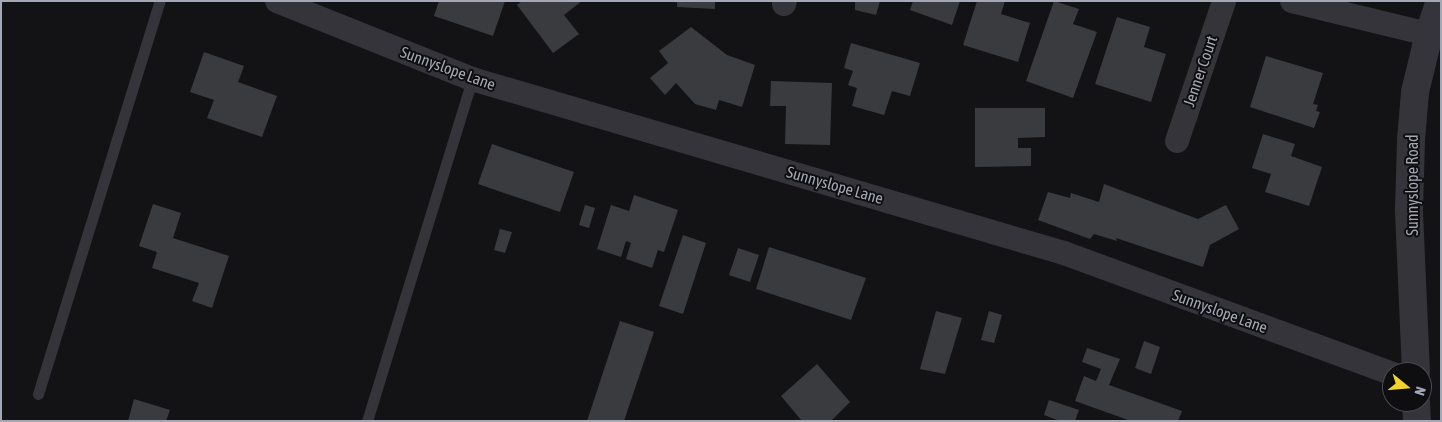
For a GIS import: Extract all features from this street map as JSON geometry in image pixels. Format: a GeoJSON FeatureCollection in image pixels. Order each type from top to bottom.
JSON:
{"type":"FeatureCollection","features":[{"type":"Feature","properties":{"kind":"street","name":"Sunnyslope Lane"},"geometry":{"type":"LineString","coordinates":[[277,1],[472,79],[1064,252],[1382,370]]}},
{"type":"Feature","properties":{"kind":"street","name":"Jenner Court"},"geometry":{"type":"LineString","coordinates":[[1177,141],[1224,1]]}},
{"type":"Feature","properties":{"kind":"street"},"geometry":{"type":"LineString","coordinates":[[1292,1],[1435,35]]}},
{"type":"Feature","properties":{"kind":"street","name":"Sunnyslope Road"},"geometry":{"type":"LineString","coordinates":[[1416,362],[1409,209],[1411,140],[1416,92],[1435,35],[1440,1]]}},
{"type":"Feature","properties":{"kind":"lane"},"geometry":{"type":"LineString","coordinates":[[38,394],[160,1]]}},
{"type":"Feature","properties":{"kind":"lane"},"geometry":{"type":"LineString","coordinates":[[367,421],[472,79]]}},
{"type":"Feature","properties":{"kind":"building"},"geometry":{"type":"Polygon","coordinates":[[[439,1],[505,1],[493,36],[434,16],[439,1]]]}},
{"type":"Feature","properties":{"kind":"building"},"geometry":{"type":"Polygon","coordinates":[[[522,1],[582,1],[564,15],[579,34],[553,53],[517,5],[522,1]]]}},
{"type":"Feature","properties":{"kind":"building"},"geometry":{"type":"Polygon","coordinates":[[[677,1],[715,1],[715,9],[677,7],[677,1]]]}},
{"type":"Feature","properties":{"kind":"building"},"geometry":{"type":"Polygon","coordinates":[[[855,1],[880,1],[876,15],[855,10],[855,1]]]}},
{"type":"Feature","properties":{"kind":"building"},"geometry":{"type":"Polygon","coordinates":[[[913,1],[960,1],[952,25],[910,10],[913,1]]]}},
{"type":"Feature","properties":{"kind":"building"},"geometry":{"type":"Polygon","coordinates":[[[977,1],[1005,1],[1001,14],[1030,23],[1018,62],[963,45],[977,1]]]}},
{"type":"Feature","properties":{"kind":"building"},"geometry":{"type":"Polygon","coordinates":[[[1054,1],[1079,9],[1073,24],[1097,32],[1073,98],[1026,81],[1054,1]]]}},
{"type":"Feature","properties":{"kind":"building"},"geometry":{"type":"Polygon","coordinates":[[[1117,17],[1150,27],[1144,47],[1166,54],[1151,102],[1095,84],[1117,17]]]}},
{"type":"Feature","properties":{"kind":"building"},"geometry":{"type":"Polygon","coordinates":[[[691,27],[727,55],[755,65],[742,107],[719,100],[716,110],[695,104],[676,83],[665,95],[650,78],[668,63],[659,51],[691,27]]]}},
{"type":"Feature","properties":{"kind":"building"},"geometry":{"type":"Polygon","coordinates":[[[851,43],[920,63],[910,96],[892,91],[884,115],[852,106],[857,88],[848,85],[853,71],[844,68],[851,43]]]}},
{"type":"Feature","properties":{"kind":"building"},"geometry":{"type":"Polygon","coordinates":[[[204,52],[244,66],[238,82],[277,96],[262,137],[207,118],[214,100],[190,92],[204,52]]]}},
{"type":"Feature","properties":{"kind":"building"},"geometry":{"type":"Polygon","coordinates":[[[1266,56],[1323,73],[1313,104],[1318,105],[1316,111],[1320,112],[1314,128],[1250,107],[1266,56]]]}},
{"type":"Feature","properties":{"kind":"building"},"geometry":{"type":"Polygon","coordinates":[[[771,81],[832,83],[830,145],[785,144],[786,106],[770,106],[771,81]]]}},
{"type":"Feature","properties":{"kind":"building"},"geometry":{"type":"Polygon","coordinates":[[[975,108],[1045,108],[1045,137],[1018,138],[1018,148],[1031,148],[1031,166],[975,167],[975,108]]]}},
{"type":"Feature","properties":{"kind":"building"},"geometry":{"type":"Polygon","coordinates":[[[1263,134],[1295,144],[1291,156],[1322,167],[1309,206],[1265,192],[1271,174],[1252,168],[1263,134]]]}},
{"type":"Feature","properties":{"kind":"building"},"geometry":{"type":"Polygon","coordinates":[[[492,144],[574,172],[560,212],[478,184],[492,144]]]}},
{"type":"Feature","properties":{"kind":"building"},"geometry":{"type":"Polygon","coordinates":[[[1104,184],[1198,219],[1226,205],[1239,229],[1210,245],[1203,267],[1116,238],[1117,241],[1094,234],[1090,239],[1038,220],[1048,192],[1070,198],[1071,193],[1099,202],[1104,184]]]}},
{"type":"Feature","properties":{"kind":"building"},"geometry":{"type":"Polygon","coordinates":[[[634,195],[678,210],[664,252],[658,250],[652,268],[626,259],[631,243],[626,241],[621,257],[597,249],[611,205],[629,211],[634,195]]]}},
{"type":"Feature","properties":{"kind":"building"},"geometry":{"type":"Polygon","coordinates":[[[153,204],[181,213],[173,238],[229,256],[212,308],[192,301],[199,283],[152,268],[157,252],[139,246],[153,204]]]}},
{"type":"Feature","properties":{"kind":"building"},"geometry":{"type":"Polygon","coordinates":[[[585,205],[595,208],[589,228],[579,225],[585,205]]]}},
{"type":"Feature","properties":{"kind":"building"},"geometry":{"type":"Polygon","coordinates":[[[500,229],[512,232],[505,253],[494,250],[500,229]]]}},
{"type":"Feature","properties":{"kind":"building"},"geometry":{"type":"Polygon","coordinates":[[[683,235],[706,243],[683,314],[659,306],[683,235]]]}},
{"type":"Feature","properties":{"kind":"building"},"geometry":{"type":"Polygon","coordinates":[[[769,247],[866,278],[851,320],[756,289],[769,247]]]}},
{"type":"Feature","properties":{"kind":"building"},"geometry":{"type":"Polygon","coordinates":[[[738,248],[759,255],[750,282],[729,275],[738,248]]]}},
{"type":"Feature","properties":{"kind":"building"},"geometry":{"type":"Polygon","coordinates":[[[936,311],[962,318],[945,374],[920,369],[936,311]]]}},
{"type":"Feature","properties":{"kind":"building"},"geometry":{"type":"Polygon","coordinates":[[[989,311],[1002,315],[994,343],[981,340],[989,311]]]}},
{"type":"Feature","properties":{"kind":"building"},"geometry":{"type":"Polygon","coordinates":[[[620,321],[654,332],[624,421],[587,421],[620,321]]]}},
{"type":"Feature","properties":{"kind":"building"},"geometry":{"type":"Polygon","coordinates":[[[1144,341],[1160,347],[1151,374],[1135,368],[1144,341]]]}},
{"type":"Feature","properties":{"kind":"building"},"geometry":{"type":"Polygon","coordinates":[[[1087,348],[1120,359],[1109,385],[1182,411],[1178,421],[1131,421],[1075,401],[1084,376],[1096,381],[1101,369],[1082,362],[1087,348]]]}},
{"type":"Feature","properties":{"kind":"building"},"geometry":{"type":"Polygon","coordinates":[[[817,364],[850,402],[831,421],[802,421],[781,396],[817,364]]]}},
{"type":"Feature","properties":{"kind":"building"},"geometry":{"type":"Polygon","coordinates":[[[134,399],[170,410],[166,421],[128,421],[134,399]]]}},
{"type":"Feature","properties":{"kind":"building"},"geometry":{"type":"Polygon","coordinates":[[[1049,400],[1079,410],[1075,421],[1060,421],[1044,415],[1049,400]]]}}]}
